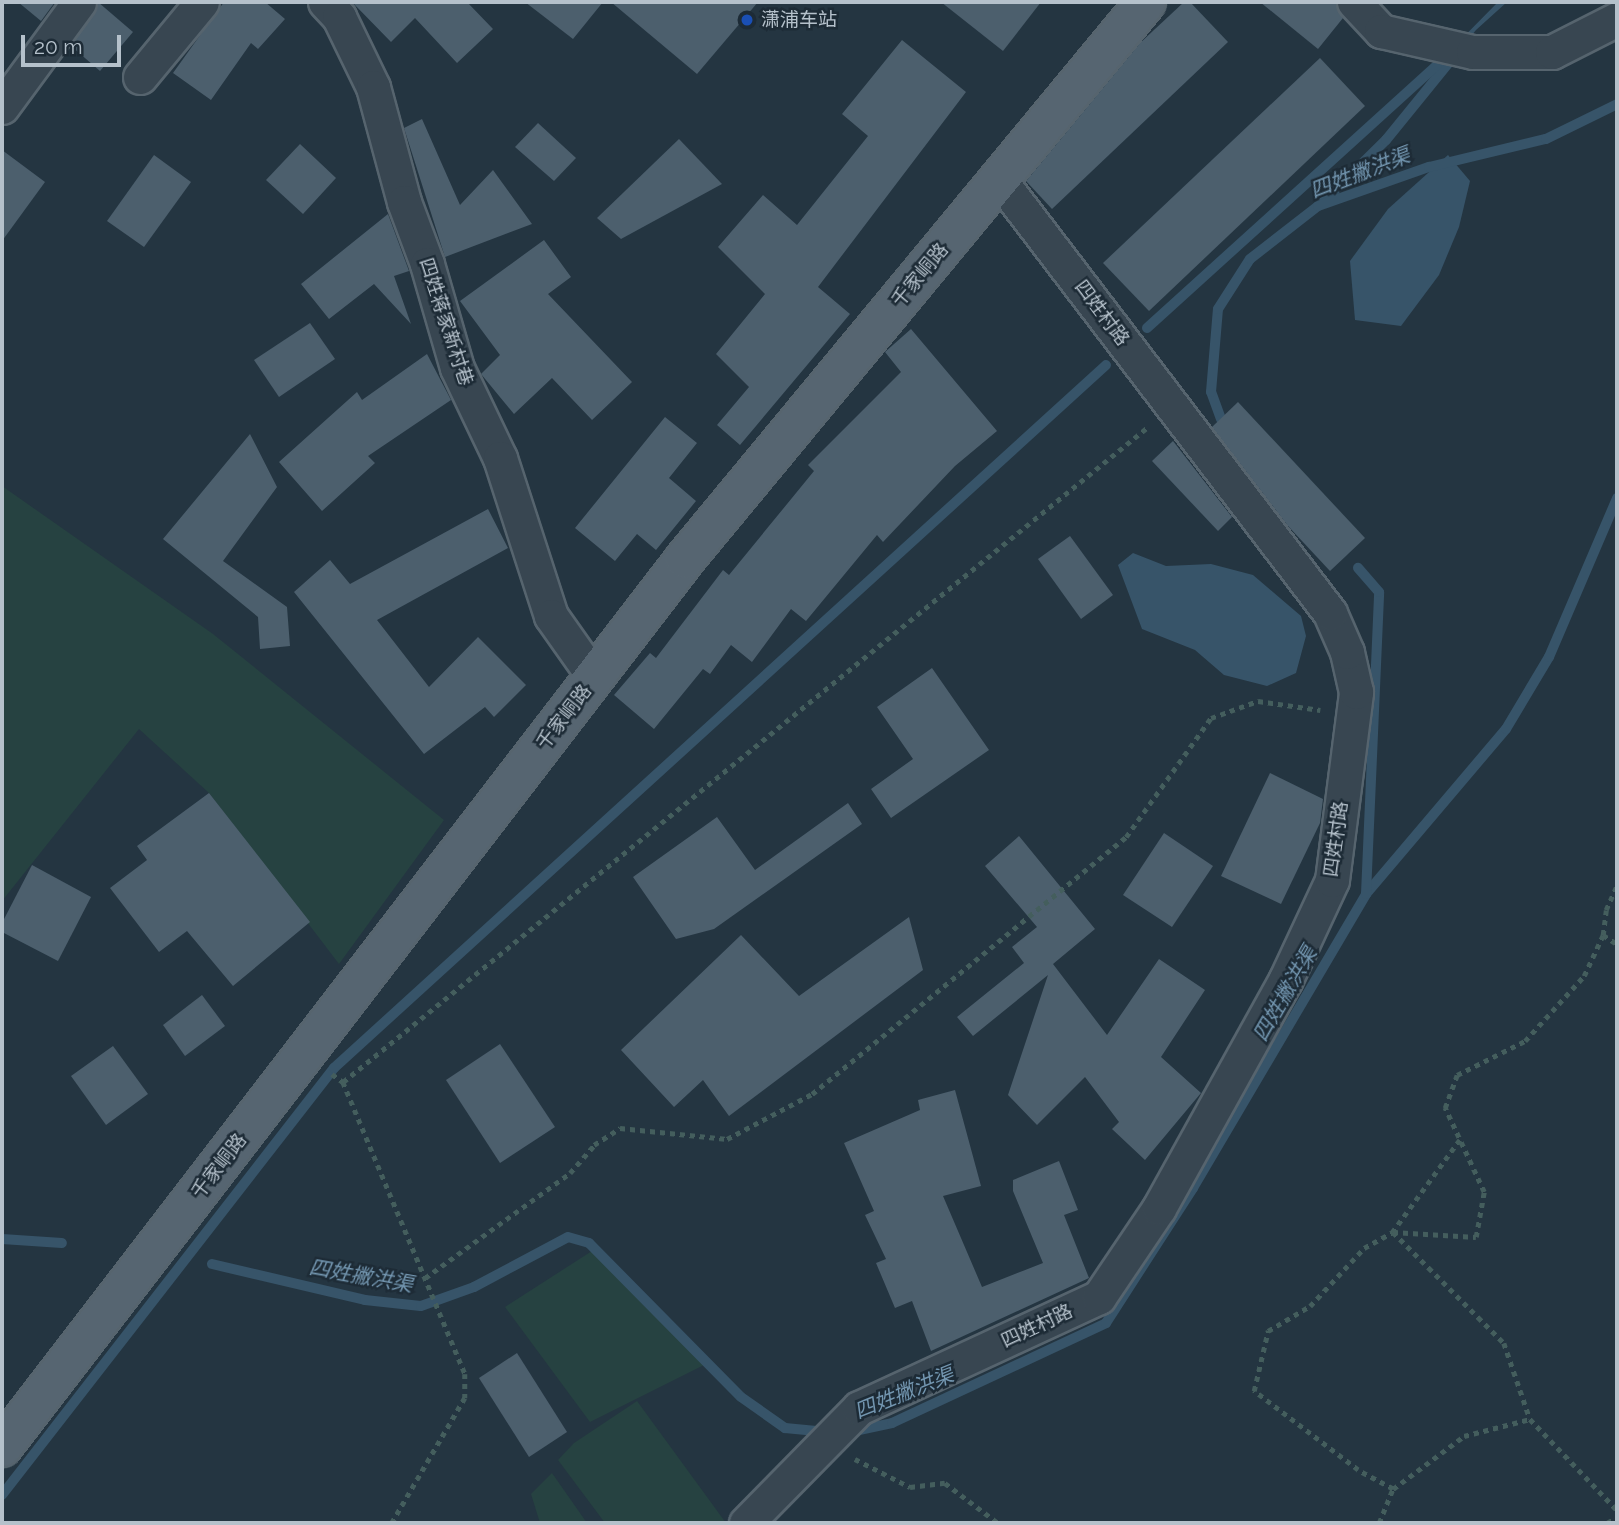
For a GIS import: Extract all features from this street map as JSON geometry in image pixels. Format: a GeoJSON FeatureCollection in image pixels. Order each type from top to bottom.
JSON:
{"type":"FeatureCollection","features":[{"type":"Feature","properties":{"kind":"main road","name":"千家峒路"},"geometry":{"type":"LineString","coordinates":[[2,1447],[685,559],[1146,2]]}},
{"type":"Feature","properties":{"kind":"lane"},"geometry":{"type":"LineString","coordinates":[[2,107],[79,2]]}},
{"type":"Feature","properties":{"kind":"lane"},"geometry":{"type":"LineString","coordinates":[[139,77],[202,2]]}},
{"type":"Feature","properties":{"kind":"lane","name":"四姓蒋家新村巷"},"geometry":{"type":"LineString","coordinates":[[325,2],[339,17],[373,87],[404,202],[427,264],[457,368],[500,458],[551,615],[594,677]]}},
{"type":"Feature","properties":{"kind":"lane"},"geometry":{"type":"LineString","coordinates":[[1354,2],[1381,31],[1473,52],[1552,52],[1617,19]]}},
{"type":"Feature","properties":{"kind":"lane","name":"四姓村路"},"geometry":{"type":"LineString","coordinates":[[746,1523],[832,1432],[859,1408],[1099,1297],[1159,1208],[1285,981],[1332,880],[1356,692],[1347,652],[1330,613],[999,179]]}},
{"type":"Feature","properties":{"kind":"path"},"geometry":{"type":"LineString","coordinates":[[392,1523],[465,1398],[465,1374],[344,1082],[1172,407]]}},
{"type":"Feature","properties":{"kind":"path"},"geometry":{"type":"LineString","coordinates":[[425,1278],[570,1173],[594,1145],[620,1128],[727,1139],[812,1094],[1126,837],[1211,718],[1258,701],[1301,705],[1353,720]]}},
{"type":"Feature","properties":{"kind":"path"},"geometry":{"type":"LineString","coordinates":[[1393,1232],[1476,1237],[1484,1192],[1445,1108],[1457,1075],[1525,1041],[1584,976],[1603,935],[1606,910],[1617,885]]}},
{"type":"Feature","properties":{"kind":"path"},"geometry":{"type":"LineString","coordinates":[[1603,935],[1617,944]]}},
{"type":"Feature","properties":{"kind":"path"},"geometry":{"type":"LineString","coordinates":[[1393,1489],[1357,1471],[1254,1391],[1268,1331],[1310,1306],[1364,1248],[1393,1232],[1461,1139]]}},
{"type":"Feature","properties":{"kind":"path"},"geometry":{"type":"LineString","coordinates":[[1393,1232],[1504,1343],[1530,1419],[1617,1510]]}},
{"type":"Feature","properties":{"kind":"path"},"geometry":{"type":"LineString","coordinates":[[1379,1523],[1393,1489],[1464,1436],[1530,1419]]}},
{"type":"Feature","properties":{"kind":"path"},"geometry":{"type":"LineString","coordinates":[[832,1432],[910,1487],[946,1483],[998,1523]]}},
{"type":"Feature","properties":{"kind":"path"},"geometry":{"type":"LineString","coordinates":[[1607,1523],[1617,1517]]}},
{"type":"Feature","properties":{"kind":"green space"},"geometry":{"type":"Polygon","coordinates":[[[2,486],[213,634],[444,820],[339,964],[209,793],[139,729],[2,901],[2,486]]]}},
{"type":"Feature","properties":{"kind":"green space"},"geometry":{"type":"Polygon","coordinates":[[[595,1249],[708,1363],[590,1422],[505,1307],[595,1249]]]}},
{"type":"Feature","properties":{"kind":"green space"},"geometry":{"type":"Polygon","coordinates":[[[637,1401],[726,1523],[605,1523],[558,1460],[574,1443],[637,1401]]]}},
{"type":"Feature","properties":{"kind":"green space"},"geometry":{"type":"Polygon","coordinates":[[[552,1473],[587,1523],[540,1523],[531,1494],[552,1473]]]}},
{"type":"Feature","properties":{"kind":"water"},"geometry":{"type":"Polygon","coordinates":[[[1498,2],[1507,2],[1476,30],[1436,78],[1446,60],[1428,73],[1498,2]]]}},
{"type":"Feature","properties":{"kind":"water"},"geometry":{"type":"Polygon","coordinates":[[[1448,155],[1470,181],[1459,227],[1439,275],[1401,326],[1355,320],[1350,261],[1388,209],[1448,155]]]}},
{"type":"Feature","properties":{"kind":"water"},"geometry":{"type":"Polygon","coordinates":[[[1133,553],[1166,566],[1211,564],[1253,575],[1301,616],[1306,636],[1296,673],[1267,686],[1224,675],[1195,650],[1142,629],[1118,565],[1133,553]]]}},
{"type":"Feature","properties":{"kind":"building"},"geometry":{"type":"Polygon","coordinates":[[[18,2],[55,2],[41,21],[18,2]]]}},
{"type":"Feature","properties":{"kind":"building"},"geometry":{"type":"Polygon","coordinates":[[[98,2],[133,32],[100,71],[71,46],[98,2]]]}},
{"type":"Feature","properties":{"kind":"building"},"geometry":{"type":"Polygon","coordinates":[[[224,2],[265,2],[285,19],[258,49],[251,43],[211,100],[173,73],[224,2]]]}},
{"type":"Feature","properties":{"kind":"building"},"geometry":{"type":"Polygon","coordinates":[[[352,2],[467,2],[493,29],[457,63],[415,18],[391,42],[352,2]]]}},
{"type":"Feature","properties":{"kind":"building"},"geometry":{"type":"Polygon","coordinates":[[[525,2],[603,2],[573,39],[525,2]]]}},
{"type":"Feature","properties":{"kind":"building"},"geometry":{"type":"Polygon","coordinates":[[[611,2],[758,2],[697,74],[611,2]]]}},
{"type":"Feature","properties":{"kind":"building"},"geometry":{"type":"Polygon","coordinates":[[[941,2],[1041,2],[1003,51],[941,2]]]}},
{"type":"Feature","properties":{"kind":"building"},"geometry":{"type":"Polygon","coordinates":[[[1184,2],[1190,2],[1228,42],[1052,209],[1026,181],[1140,43],[1184,2]]]}},
{"type":"Feature","properties":{"kind":"building"},"geometry":{"type":"Polygon","coordinates":[[[1260,2],[1335,2],[1343,18],[1318,49],[1260,2]]]}},
{"type":"Feature","properties":{"kind":"building"},"geometry":{"type":"Polygon","coordinates":[[[902,40],[966,92],[818,287],[850,314],[740,445],[717,425],[749,387],[716,354],[765,294],[718,247],[763,195],[797,225],[868,136],[842,114],[902,40]]]}},
{"type":"Feature","properties":{"kind":"building"},"geometry":{"type":"Polygon","coordinates":[[[1320,58],[1365,106],[1149,311],[1103,263],[1320,58]]]}},
{"type":"Feature","properties":{"kind":"building"},"geometry":{"type":"Polygon","coordinates":[[[422,119],[460,205],[493,170],[532,224],[445,257],[404,128],[422,119]]]}},
{"type":"Feature","properties":{"kind":"building"},"geometry":{"type":"Polygon","coordinates":[[[538,123],[576,158],[554,181],[515,147],[538,123]]]}},
{"type":"Feature","properties":{"kind":"building"},"geometry":{"type":"Polygon","coordinates":[[[679,139],[722,184],[621,239],[597,218],[679,139]]]}},
{"type":"Feature","properties":{"kind":"building"},"geometry":{"type":"Polygon","coordinates":[[[300,144],[336,178],[303,214],[266,180],[300,144]]]}},
{"type":"Feature","properties":{"kind":"building"},"geometry":{"type":"Polygon","coordinates":[[[2,150],[45,182],[2,241],[2,150]]]}},
{"type":"Feature","properties":{"kind":"building"},"geometry":{"type":"Polygon","coordinates":[[[154,155],[191,182],[144,247],[107,221],[154,155]]]}},
{"type":"Feature","properties":{"kind":"building"},"geometry":{"type":"Polygon","coordinates":[[[388,214],[409,271],[394,276],[411,324],[374,284],[329,319],[301,284],[388,214]]]}},
{"type":"Feature","properties":{"kind":"building"},"geometry":{"type":"Polygon","coordinates":[[[544,240],[571,277],[548,294],[632,382],[592,420],[552,378],[514,414],[481,374],[500,355],[460,301],[544,240]]]}},
{"type":"Feature","properties":{"kind":"building"},"geometry":{"type":"Polygon","coordinates":[[[310,323],[335,359],[279,397],[254,360],[310,323]]]}},
{"type":"Feature","properties":{"kind":"building"},"geometry":{"type":"Polygon","coordinates":[[[911,329],[997,431],[955,466],[883,542],[877,535],[806,621],[791,609],[752,662],[731,645],[710,674],[703,669],[654,729],[614,695],[650,653],[656,658],[723,570],[729,575],[814,471],[808,465],[901,372],[885,352],[911,329]]]}},
{"type":"Feature","properties":{"kind":"building"},"geometry":{"type":"Polygon","coordinates":[[[427,354],[451,400],[368,456],[375,463],[322,511],[279,462],[357,392],[362,400],[427,354]]]}},
{"type":"Feature","properties":{"kind":"building"},"geometry":{"type":"Polygon","coordinates":[[[1238,402],[1365,538],[1330,571],[1288,526],[1212,427],[1238,402]]]}},
{"type":"Feature","properties":{"kind":"building"},"geometry":{"type":"Polygon","coordinates":[[[665,417],[697,443],[669,478],[696,501],[656,550],[637,534],[615,561],[575,528],[665,417]]]}},
{"type":"Feature","properties":{"kind":"building"},"geometry":{"type":"Polygon","coordinates":[[[250,434],[277,487],[223,561],[287,607],[290,646],[260,649],[258,617],[163,539],[250,434]]]}},
{"type":"Feature","properties":{"kind":"building"},"geometry":{"type":"Polygon","coordinates":[[[1173,441],[1232,517],[1218,531],[1152,461],[1173,441]]]}},
{"type":"Feature","properties":{"kind":"building"},"geometry":{"type":"Polygon","coordinates":[[[488,509],[508,548],[377,620],[429,687],[478,637],[526,685],[494,717],[485,707],[424,754],[294,592],[330,560],[350,584],[488,509]]]}},
{"type":"Feature","properties":{"kind":"building"},"geometry":{"type":"Polygon","coordinates":[[[1070,536],[1113,595],[1081,619],[1038,559],[1070,536]]]}},
{"type":"Feature","properties":{"kind":"building"},"geometry":{"type":"Polygon","coordinates":[[[932,668],[989,750],[891,818],[871,789],[913,759],[877,707],[932,668]]]}},
{"type":"Feature","properties":{"kind":"building"},"geometry":{"type":"Polygon","coordinates":[[[1270,773],[1323,799],[1320,823],[1281,904],[1221,876],[1270,773]]]}},
{"type":"Feature","properties":{"kind":"building"},"geometry":{"type":"Polygon","coordinates":[[[209,793],[310,922],[233,986],[187,931],[159,952],[110,888],[147,860],[137,846],[209,793]]]}},
{"type":"Feature","properties":{"kind":"building"},"geometry":{"type":"Polygon","coordinates":[[[848,803],[862,824],[714,929],[676,939],[633,877],[717,817],[755,870],[848,803]]]}},
{"type":"Feature","properties":{"kind":"building"},"geometry":{"type":"Polygon","coordinates":[[[1164,833],[1213,866],[1172,927],[1123,895],[1164,833]]]}},
{"type":"Feature","properties":{"kind":"building"},"geometry":{"type":"Polygon","coordinates":[[[1019,836],[1095,929],[1053,964],[1107,1035],[1159,959],[1205,990],[1161,1057],[1201,1093],[1145,1160],[1112,1129],[1119,1122],[1085,1077],[1037,1125],[1008,1095],[1048,975],[973,1036],[957,1017],[1024,963],[1012,947],[1037,927],[985,866],[1019,836]]]}},
{"type":"Feature","properties":{"kind":"building"},"geometry":{"type":"Polygon","coordinates":[[[32,865],[91,897],[58,961],[2,932],[2,923],[32,865]]]}},
{"type":"Feature","properties":{"kind":"building"},"geometry":{"type":"Polygon","coordinates":[[[909,917],[923,970],[729,1116],[703,1080],[674,1107],[621,1050],[741,935],[799,996],[909,917]]]}},
{"type":"Feature","properties":{"kind":"building"},"geometry":{"type":"Polygon","coordinates":[[[202,995],[225,1026],[185,1056],[163,1025],[202,995]]]}},
{"type":"Feature","properties":{"kind":"building"},"geometry":{"type":"Polygon","coordinates":[[[500,1044],[555,1127],[500,1163],[446,1080],[500,1044]]]}},
{"type":"Feature","properties":{"kind":"building"},"geometry":{"type":"Polygon","coordinates":[[[113,1046],[148,1094],[106,1125],[71,1076],[113,1046]]]}},
{"type":"Feature","properties":{"kind":"building"},"geometry":{"type":"Polygon","coordinates":[[[955,1090],[981,1186],[943,1196],[982,1287],[1043,1263],[1013,1191],[1013,1180],[1059,1161],[1078,1210],[1064,1215],[1089,1278],[931,1351],[912,1301],[895,1308],[876,1263],[886,1259],[865,1215],[874,1211],[844,1143],[920,1110],[918,1100],[955,1090]]]}},
{"type":"Feature","properties":{"kind":"building"},"geometry":{"type":"Polygon","coordinates":[[[517,1353],[567,1432],[529,1457],[479,1378],[517,1353]]]}},
{"type":"Feature","properties":{"kind":"waterway"},"geometry":{"type":"LineString","coordinates":[[1321,204],[1386,140],[1456,54]]}},
{"type":"Feature","properties":{"kind":"waterway"},"geometry":{"type":"LineString","coordinates":[[1147,328],[1437,65]]}},
{"type":"Feature","properties":{"kind":"waterway","name":"四姓撇洪渠"},"geometry":{"type":"LineString","coordinates":[[1221,419],[1211,392],[1218,309],[1250,259],[1318,206],[1429,167],[1546,139],[1617,104]]}},
{"type":"Feature","properties":{"kind":"waterway"},"geometry":{"type":"LineString","coordinates":[[2,1495],[334,1068],[1106,365]]}},
{"type":"Feature","properties":{"kind":"waterway","name":"四姓撇洪渠"},"geometry":{"type":"LineString","coordinates":[[1366,894],[1506,729],[1549,657],[1617,498]]}},
{"type":"Feature","properties":{"kind":"waterway","name":"四姓撇洪渠"},"geometry":{"type":"LineString","coordinates":[[845,1433],[892,1423],[1106,1323],[1193,1188],[1366,894],[1379,592],[1358,568]]}},
{"type":"Feature","properties":{"kind":"waterway","name":"四姓撇洪渠"},"geometry":{"type":"LineString","coordinates":[[212,1264],[365,1300],[421,1306],[474,1287],[568,1237],[589,1243],[741,1397],[785,1428],[827,1432]]}},
{"type":"Feature","properties":{"kind":"waterway","name":"四姓撇洪渠"},"geometry":{"type":"LineString","coordinates":[[2,1239],[62,1243]]}},
{"type":"Feature","properties":{"kind":"place","name":"潇浦车站"},"geometry":{"type":"Point","coordinates":[747,20]}}]}
